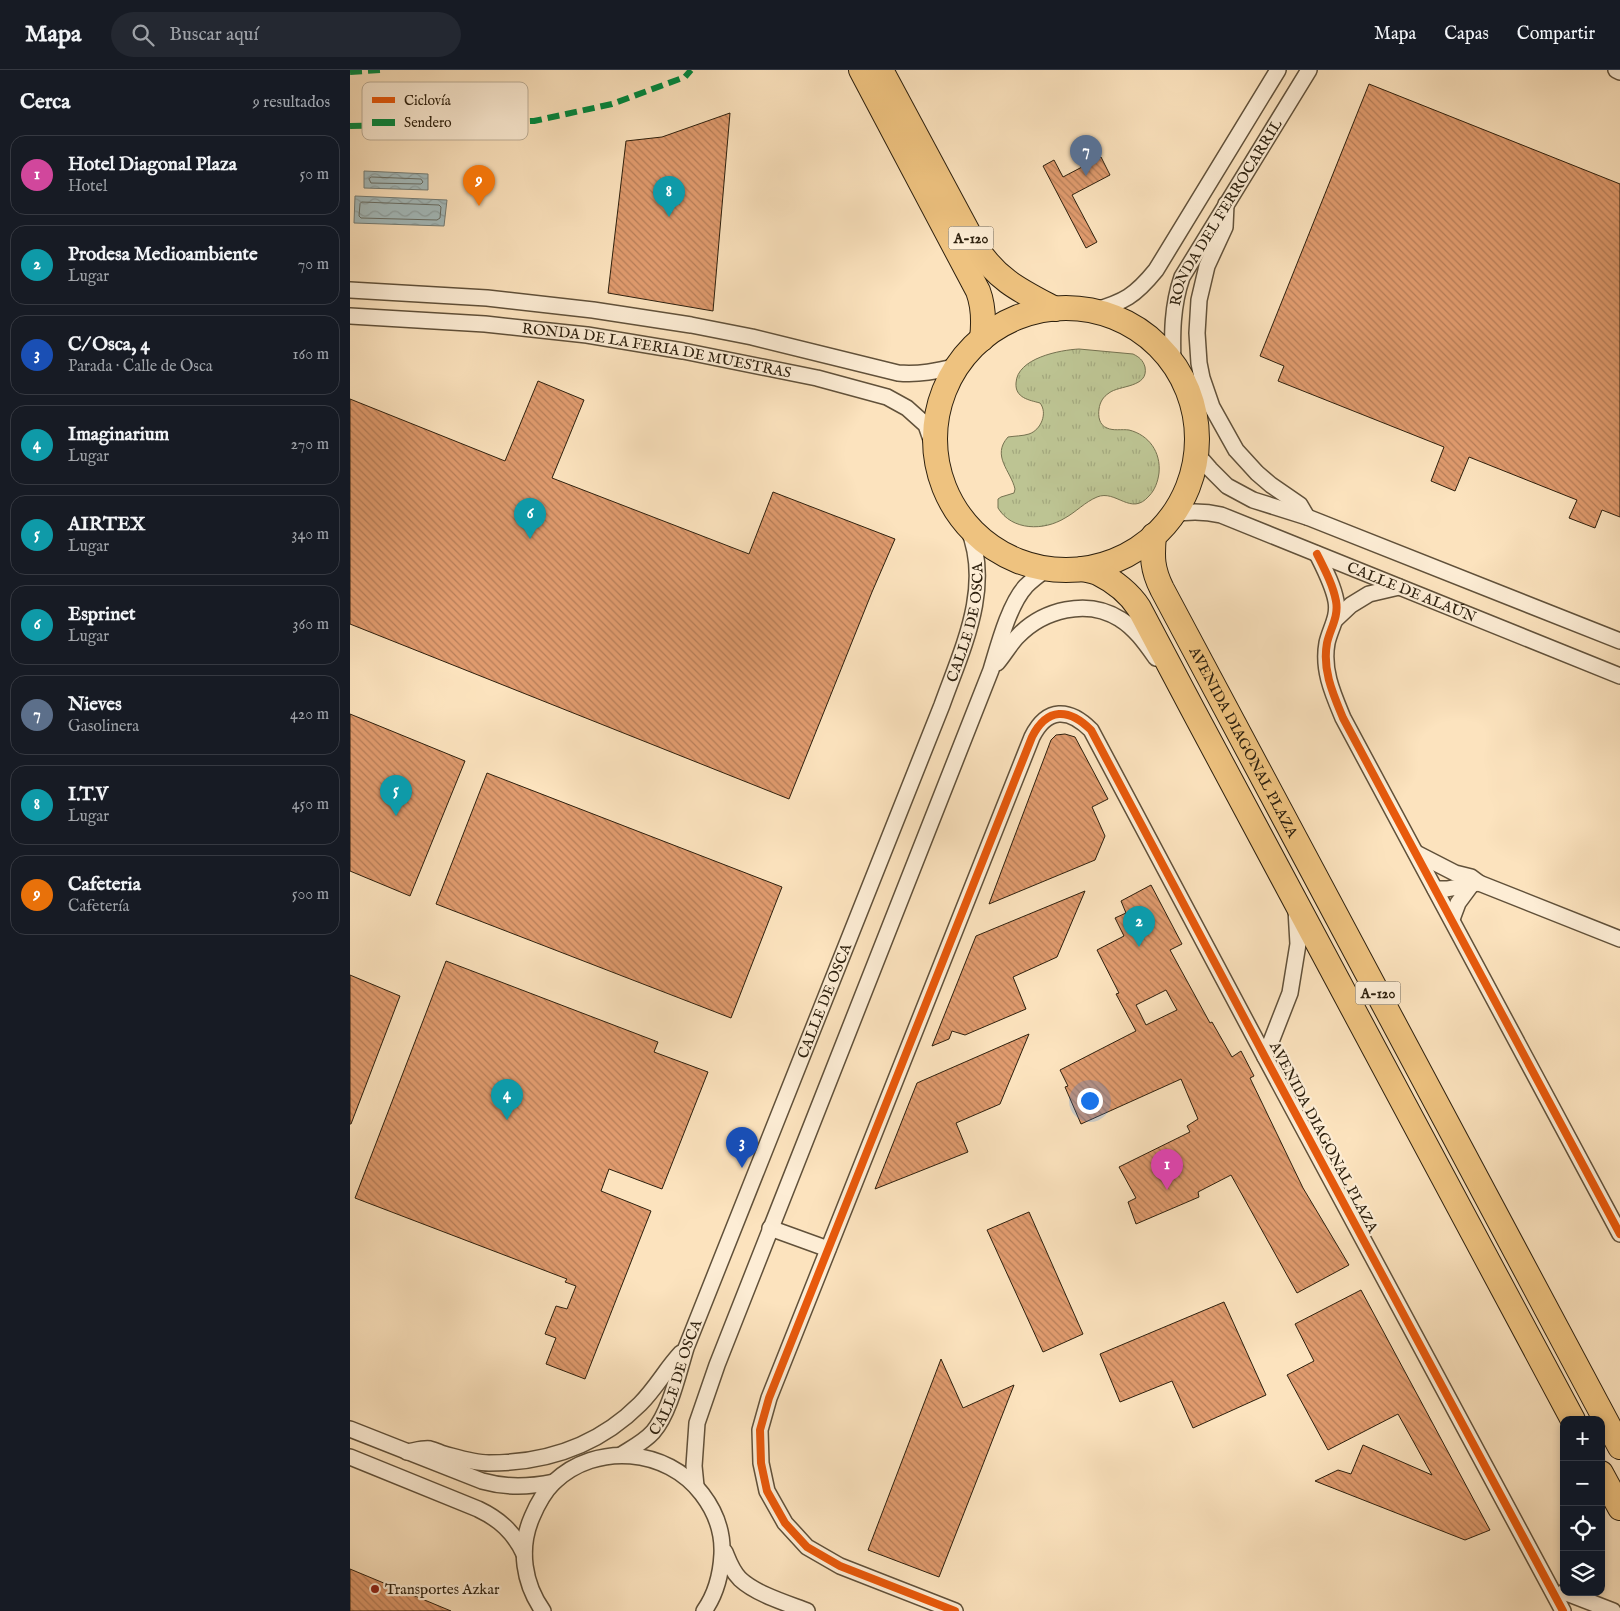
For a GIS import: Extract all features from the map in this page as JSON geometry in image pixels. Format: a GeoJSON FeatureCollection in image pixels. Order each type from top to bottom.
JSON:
{"type":"FeatureCollection","features":[{"type":"Feature","properties":{"kind":"main road","name":"A-120"},"geometry":{"type":"LineString","coordinates":[[860,70],[978,291],[983,311],[982,339]]}},
{"type":"Feature","properties":{"kind":"main road","name":"A-120"},"geometry":{"type":"LineString","coordinates":[[881,70],[971,239],[986,262],[997,274],[1013,286],[1055,309]]}},
{"type":"Feature","properties":{"kind":"main road","name":"A-120"},"geometry":{"type":"LineString","coordinates":[[1055,309],[1093,311],[1111,316],[1143,333],[1173,365],[1183,382],[1193,409],[1197,437],[1196,453],[1187,486],[1173,514],[1154,535],[1132,551],[1108,563],[1082,569],[1047,569],[1025,564],[1004,555],[985,543],[968,528],[951,504],[940,477],[934,448],[936,419],[944,391],[958,366],[982,339],[998,328],[1016,319],[1055,309]]}},
{"type":"Feature","properties":{"kind":"main road","name":"AVENIDA DIAGONAL PLAZA"},"geometry":{"type":"LineString","coordinates":[[1154,535],[1154,571],[1162,589],[1620,1447]]}},
{"type":"Feature","properties":{"kind":"main road","name":"AVENIDA DIAGONAL PLAZA"},"geometry":{"type":"LineString","coordinates":[[1082,569],[1098,573],[1133,598],[1139,608],[1571,1416]]}},
{"type":"Feature","properties":{"kind":"main road"},"geometry":{"type":"LineString","coordinates":[[1605,1480],[1620,1508]]}},
{"type":"Feature","properties":{"kind":"street","name":"RONDA DEL FERROCARRIL"},"geometry":{"type":"LineString","coordinates":[[1093,311],[1127,299],[1150,278],[1278,70]]}},
{"type":"Feature","properties":{"kind":"street","name":"RONDA DEL FERROCARRIL"},"geometry":{"type":"LineString","coordinates":[[1173,365],[1173,317],[1178,289],[1190,263],[1309,70]]}},
{"type":"Feature","properties":{"kind":"street"},"geometry":{"type":"LineString","coordinates":[[1616,70],[1620,72]]}},
{"type":"Feature","properties":{"kind":"street"},"geometry":{"type":"LineString","coordinates":[[1226,204],[1225,227],[1207,266],[1199,300],[1197,333],[1202,378],[1212,407],[1236,450],[1257,473],[1300,505],[1307,517]]}},
{"type":"Feature","properties":{"kind":"street","name":"RONDA DE LA FERIA DE MUESTRAS"},"geometry":{"type":"LineString","coordinates":[[350,290],[487,298],[593,310],[691,325],[752,337],[898,373],[932,372],[958,366]]}},
{"type":"Feature","properties":{"kind":"street","name":"RONDA DE LA FERIA DE MUESTRAS"},"geometry":{"type":"LineString","coordinates":[[350,316],[485,324],[587,335],[684,351],[817,378],[887,397],[907,408],[926,425],[934,448]]}},
{"type":"Feature","properties":{"kind":"street","name":"CALLE DE ALAÚN"},"geometry":{"type":"LineString","coordinates":[[1196,453],[1218,478],[1239,493],[1253,500],[1307,517],[1620,641]]}},
{"type":"Feature","properties":{"kind":"street","name":"CALLE DE ALAÚN"},"geometry":{"type":"LineString","coordinates":[[1173,514],[1208,512],[1221,515],[1620,676]]}},
{"type":"Feature","properties":{"kind":"street","name":"CALLE DE OSCA"},"geometry":{"type":"LineString","coordinates":[[621,1455],[647,1438],[657,1426],[670,1398],[686,1348],[942,705],[971,626],[976,605],[977,572],[974,541],[968,528]]}},
{"type":"Feature","properties":{"kind":"street"},"geometry":{"type":"LineString","coordinates":[[1317,554],[1331,582],[1337,603],[1335,620],[1327,642],[1326,662],[1328,679],[1343,718],[1620,1234]]}},
{"type":"Feature","properties":{"kind":"street"},"geometry":{"type":"LineString","coordinates":[[696,1486],[694,1466],[697,1423],[717,1365],[991,670],[1000,641],[1017,600],[1026,586],[1047,569]]}},
{"type":"Feature","properties":{"kind":"street"},"geometry":{"type":"LineString","coordinates":[[1335,620],[1351,605],[1370,594],[1399,587]]}},
{"type":"Feature","properties":{"kind":"street"},"geometry":{"type":"LineString","coordinates":[[991,670],[1017,637],[1029,627],[1063,610],[1086,608],[1120,618],[1135,631],[1193,710]]}},
{"type":"Feature","properties":{"kind":"street","name":"AVENIDA DIAGONAL PLAZA"},"geometry":{"type":"LineString","coordinates":[[828,1249],[1032,736],[1037,726],[1043,720],[1061,713],[1081,720],[1091,730],[1265,1057],[1559,1590],[1563,1611]]}},
{"type":"Feature","properties":{"kind":"street"},"geometry":{"type":"LineString","coordinates":[[1416,853],[1455,872],[1472,877],[1476,884]]}},
{"type":"Feature","properties":{"kind":"street"},"geometry":{"type":"LineString","coordinates":[[1435,888],[1445,876],[1455,872]]}},
{"type":"Feature","properties":{"kind":"street"},"geometry":{"type":"LineString","coordinates":[[1435,888],[1476,884],[1620,939]]}},
{"type":"Feature","properties":{"kind":"street"},"geometry":{"type":"LineString","coordinates":[[1452,919],[1458,903],[1476,884]]}},
{"type":"Feature","properties":{"kind":"street","name":"AVENIDA DIAGONAL PLAZA"},"geometry":{"type":"LineString","coordinates":[[1265,1057],[1290,993],[1298,944],[1296,903]]}},
{"type":"Feature","properties":{"kind":"street"},"geometry":{"type":"LineString","coordinates":[[770,1228],[828,1249],[769,1398],[760,1430],[760,1462],[767,1491],[785,1523],[807,1547],[840,1566],[955,1611]]}},
{"type":"Feature","properties":{"kind":"street"},"geometry":{"type":"LineString","coordinates":[[407,1452],[429,1449],[465,1460],[487,1463],[544,1458],[573,1449],[611,1429],[634,1410],[657,1385],[675,1359],[686,1348]]}},
{"type":"Feature","properties":{"kind":"street"},"geometry":{"type":"LineString","coordinates":[[350,1429],[482,1481],[498,1485],[531,1486],[554,1482]]}},
{"type":"Feature","properties":{"kind":"street"},"geometry":{"type":"LineString","coordinates":[[543,1611],[535,1600],[527,1577],[524,1554],[527,1528],[534,1511],[554,1482],[574,1468],[596,1458],[621,1455],[654,1459],[669,1466],[684,1475],[696,1486],[709,1504],[718,1524],[722,1545],[722,1568],[716,1589],[704,1611]]}},
{"type":"Feature","properties":{"kind":"street"},"geometry":{"type":"LineString","coordinates":[[350,1457],[478,1508],[491,1515],[515,1537],[524,1554]]}},
{"type":"Feature","properties":{"kind":"street"},"geometry":{"type":"LineString","coordinates":[[722,1545],[731,1567],[740,1579],[754,1589],[807,1611]]}},
{"type":"Feature","properties":{"kind":"street"},"geometry":{"type":"LineString","coordinates":[[1559,1590],[1613,1611]]}},
{"type":"Feature","properties":{"kind":"green space"},"geometry":{"type":"Polygon","coordinates":[[[1079,349],[1133,354],[1143,362],[1145,374],[1142,379],[1132,385],[1114,390],[1103,398],[1100,404],[1099,417],[1102,425],[1107,428],[1136,432],[1148,440],[1156,451],[1158,458],[1159,473],[1157,482],[1149,496],[1136,504],[1111,496],[1097,497],[1057,522],[1038,527],[1020,525],[1004,516],[998,508],[998,499],[1014,493],[1015,489],[1001,451],[1008,437],[1029,434],[1037,429],[1042,421],[1043,412],[1040,403],[1024,398],[1018,392],[1016,383],[1018,374],[1024,367],[1041,357],[1061,351],[1079,349]]]}},
{"type":"Feature","properties":{"kind":"water"},"geometry":{"type":"Polygon","coordinates":[[[364,171],[428,174],[428,190],[364,188],[364,171]]]}},
{"type":"Feature","properties":{"kind":"water"},"geometry":{"type":"Polygon","coordinates":[[[355,196],[447,200],[444,226],[354,223],[355,196]]]}},
{"type":"Feature","properties":{"kind":"building"},"geometry":{"type":"Polygon","coordinates":[[[1369,84],[1620,184],[1620,517],[1602,510],[1595,528],[1569,518],[1577,500],[1469,457],[1455,491],[1431,481],[1444,447],[1278,381],[1284,366],[1260,356],[1369,84]]]}},
{"type":"Feature","properties":{"kind":"building"},"geometry":{"type":"Polygon","coordinates":[[[730,113],[713,311],[608,293],[626,141],[662,137],[730,113]]]}},
{"type":"Feature","properties":{"kind":"building"},"geometry":{"type":"Polygon","coordinates":[[[1101,157],[1110,175],[1072,195],[1097,242],[1086,248],[1043,166],[1054,160],[1063,177],[1101,157]]]}},
{"type":"Feature","properties":{"kind":"building"},"geometry":{"type":"Polygon","coordinates":[[[538,381],[584,400],[552,478],[749,554],[773,492],[895,539],[789,799],[350,624],[350,399],[505,461],[538,381]]]}},
{"type":"Feature","properties":{"kind":"building"},"geometry":{"type":"Polygon","coordinates":[[[350,714],[465,761],[410,896],[350,871],[350,714]]]}},
{"type":"Feature","properties":{"kind":"building"},"geometry":{"type":"Polygon","coordinates":[[[1065,734],[1075,737],[1108,799],[1092,807],[1105,836],[1095,860],[989,904],[1051,740],[1056,735],[1065,734]]]}},
{"type":"Feature","properties":{"kind":"building"},"geometry":{"type":"Polygon","coordinates":[[[487,773],[782,887],[731,1018],[436,904],[487,773]]]}},
{"type":"Feature","properties":{"kind":"building"},"geometry":{"type":"Polygon","coordinates":[[[1151,885],[1182,944],[1170,950],[1210,1023],[1212,1022],[1232,1057],[1241,1051],[1254,1076],[1250,1078],[1303,1188],[1349,1265],[1297,1293],[1231,1175],[1198,1192],[1199,1197],[1136,1224],[1128,1202],[1136,1198],[1119,1167],[1190,1132],[1187,1126],[1198,1119],[1181,1079],[1081,1124],[1065,1087],[1068,1086],[1060,1070],[1136,1031],[1116,994],[1119,993],[1097,950],[1124,936],[1115,918],[1126,913],[1121,901],[1151,885]],[[1166,990],[1136,1005],[1146,1025],[1177,1010],[1166,990]]]}},
{"type":"Feature","properties":{"kind":"building"},"geometry":{"type":"Polygon","coordinates":[[[1085,891],[1057,957],[1013,977],[1026,1009],[965,1035],[952,1031],[949,1039],[932,1046],[976,936],[1085,891]]]}},
{"type":"Feature","properties":{"kind":"building"},"geometry":{"type":"Polygon","coordinates":[[[446,961],[658,1042],[654,1052],[708,1072],[662,1189],[609,1169],[601,1191],[651,1211],[585,1379],[546,1364],[556,1338],[545,1334],[556,1306],[567,1309],[576,1286],[565,1282],[567,1279],[355,1198],[446,961]]]}},
{"type":"Feature","properties":{"kind":"building"},"geometry":{"type":"Polygon","coordinates":[[[350,975],[400,996],[351,1124],[350,1124],[350,975]]]}},
{"type":"Feature","properties":{"kind":"building"},"geometry":{"type":"Polygon","coordinates":[[[1029,1034],[1000,1104],[956,1123],[968,1152],[875,1189],[917,1083],[1029,1034]]]}},
{"type":"Feature","properties":{"kind":"building"},"geometry":{"type":"Polygon","coordinates":[[[1029,1212],[1083,1334],[1043,1352],[987,1230],[1029,1212]]]}},
{"type":"Feature","properties":{"kind":"building"},"geometry":{"type":"Polygon","coordinates":[[[1361,1290],[1490,1530],[1465,1540],[1315,1481],[1338,1470],[1351,1474],[1363,1445],[1432,1475],[1398,1414],[1328,1450],[1287,1375],[1314,1361],[1295,1324],[1361,1290]]]}},
{"type":"Feature","properties":{"kind":"building"},"geometry":{"type":"Polygon","coordinates":[[[1224,1302],[1266,1395],[1193,1428],[1172,1381],[1120,1402],[1100,1354],[1224,1302]]]}},
{"type":"Feature","properties":{"kind":"building"},"geometry":{"type":"Polygon","coordinates":[[[941,1359],[963,1408],[1014,1385],[939,1577],[868,1550],[941,1359]]]}},
{"type":"Feature","properties":{"kind":"building","name":"Transportes Azkar"},"geometry":{"type":"Polygon","coordinates":[[[350,1569],[451,1611],[350,1611],[350,1569]]]}},
{"type":"Feature","properties":{"kind":"marked path"},"geometry":{"type":"LineString","coordinates":[[350,72],[382,70]]}},
{"type":"Feature","properties":{"kind":"marked path"},"geometry":{"type":"LineString","coordinates":[[528,121],[612,104],[685,77],[691,70]]}},
{"type":"Feature","properties":{"kind":"marked path"},"geometry":{"type":"LineString","coordinates":[[350,126],[362,126]]}},
{"type":"Feature","properties":{"kind":"cycle path"},"geometry":{"type":"LineString","coordinates":[[1317,554],[1331,583],[1337,607],[1327,643],[1326,663],[1329,682],[1343,718],[1620,1234]]}},
{"type":"Feature","properties":{"kind":"cycle path"},"geometry":{"type":"LineString","coordinates":[[955,1611],[840,1566],[807,1547],[785,1523],[767,1491],[761,1463],[760,1430],[769,1398],[1032,737],[1044,720],[1059,714],[1075,718],[1091,730],[1563,1611]]}},
{"type":"Feature","properties":{"kind":"place","name":"Nieves"},"geometry":{"type":"Point","coordinates":[1086,176]}},
{"type":"Feature","properties":{"kind":"place","name":"Cafeteria"},"geometry":{"type":"Point","coordinates":[479,206]}},
{"type":"Feature","properties":{"kind":"place","name":"I.T.V"},"geometry":{"type":"Point","coordinates":[669,217]}},
{"type":"Feature","properties":{"kind":"place","name":"Esprinet"},"geometry":{"type":"Point","coordinates":[530,539]}},
{"type":"Feature","properties":{"kind":"place","name":"AIRTEX"},"geometry":{"type":"Point","coordinates":[396,816]}},
{"type":"Feature","properties":{"kind":"place","name":"Prodesa Medioambiente"},"geometry":{"type":"Point","coordinates":[1139,947]}},
{"type":"Feature","properties":{"kind":"place","name":"Imaginarium"},"geometry":{"type":"Point","coordinates":[507,1120]}},
{"type":"Feature","properties":{"kind":"place","name":"C/ Osca, 4"},"geometry":{"type":"Point","coordinates":[742,1168]}},
{"type":"Feature","properties":{"kind":"place","name":"Hotel Diagonal Plaza"},"geometry":{"type":"Point","coordinates":[1167,1190]}},
{"type":"Feature","properties":{"kind":"place","name":"Transportes Azkar"},"geometry":{"type":"Point","coordinates":[375,1589]}}]}
